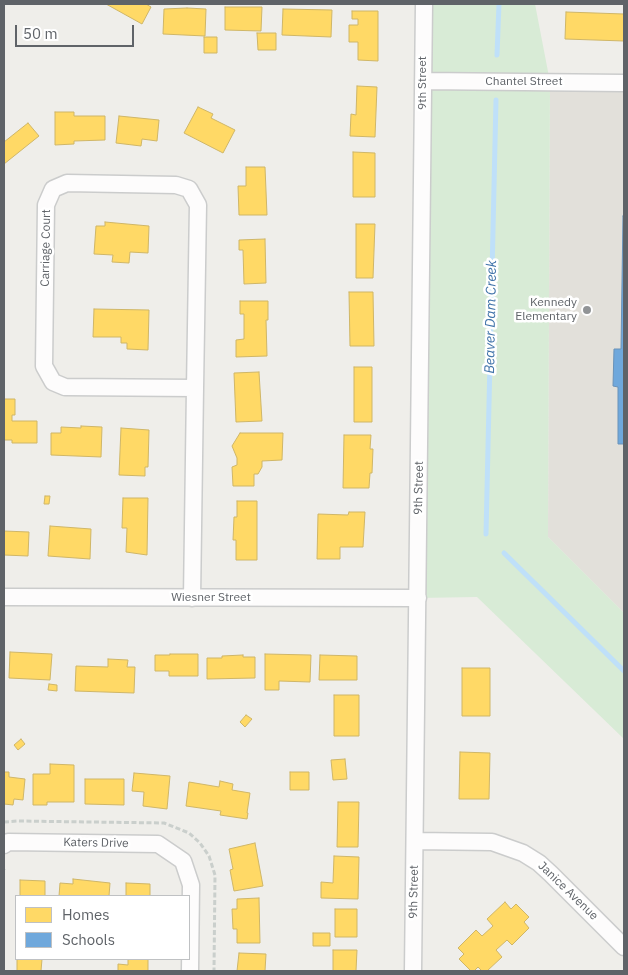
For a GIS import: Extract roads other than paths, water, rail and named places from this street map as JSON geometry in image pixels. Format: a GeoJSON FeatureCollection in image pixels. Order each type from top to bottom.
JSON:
{"type":"FeatureCollection","features":[{"type":"Feature","properties":{"kind":"street","name":"9th Street"},"geometry":{"type":"LineString","coordinates":[[413,971],[424,4]]}},
{"type":"Feature","properties":{"kind":"street","name":"Chantel Street"},"geometry":{"type":"LineString","coordinates":[[423,81],[624,83]]}},
{"type":"Feature","properties":{"kind":"street","name":"Carriage Court"},"geometry":{"type":"LineString","coordinates":[[192,598],[198,205],[189,189],[176,185],[67,183],[53,189],[46,204],[44,366],[53,382],[65,387],[195,388]]}},
{"type":"Feature","properties":{"kind":"street","name":"Wiesner Street"},"geometry":{"type":"LineString","coordinates":[[4,597],[418,598]]}},
{"type":"Feature","properties":{"kind":"street","name":"Janice Avenue"},"geometry":{"type":"LineString","coordinates":[[415,840],[482,841],[500,844],[523,852],[551,874],[624,947]]}},
{"type":"Feature","properties":{"kind":"street","name":"Katers Drive"},"geometry":{"type":"LineString","coordinates":[[4,845],[8,842],[158,844],[183,861],[191,885],[190,971]]}},
{"type":"Feature","properties":{"kind":"waterway","name":"Beaver Dam Creek"},"geometry":{"type":"LineString","coordinates":[[497,55],[499,4]]}},
{"type":"Feature","properties":{"kind":"waterway","name":"Beaver Dam Creek"},"geometry":{"type":"LineString","coordinates":[[486,534],[496,100]]}},
{"type":"Feature","properties":{"kind":"waterway","name":"Beaver Dam Creek"},"geometry":{"type":"LineString","coordinates":[[504,553],[624,671]]}},
{"type":"Feature","properties":{"kind":"place","name":"Kennedy Elementary"},"geometry":{"type":"Point","coordinates":[587,310]}}]}
